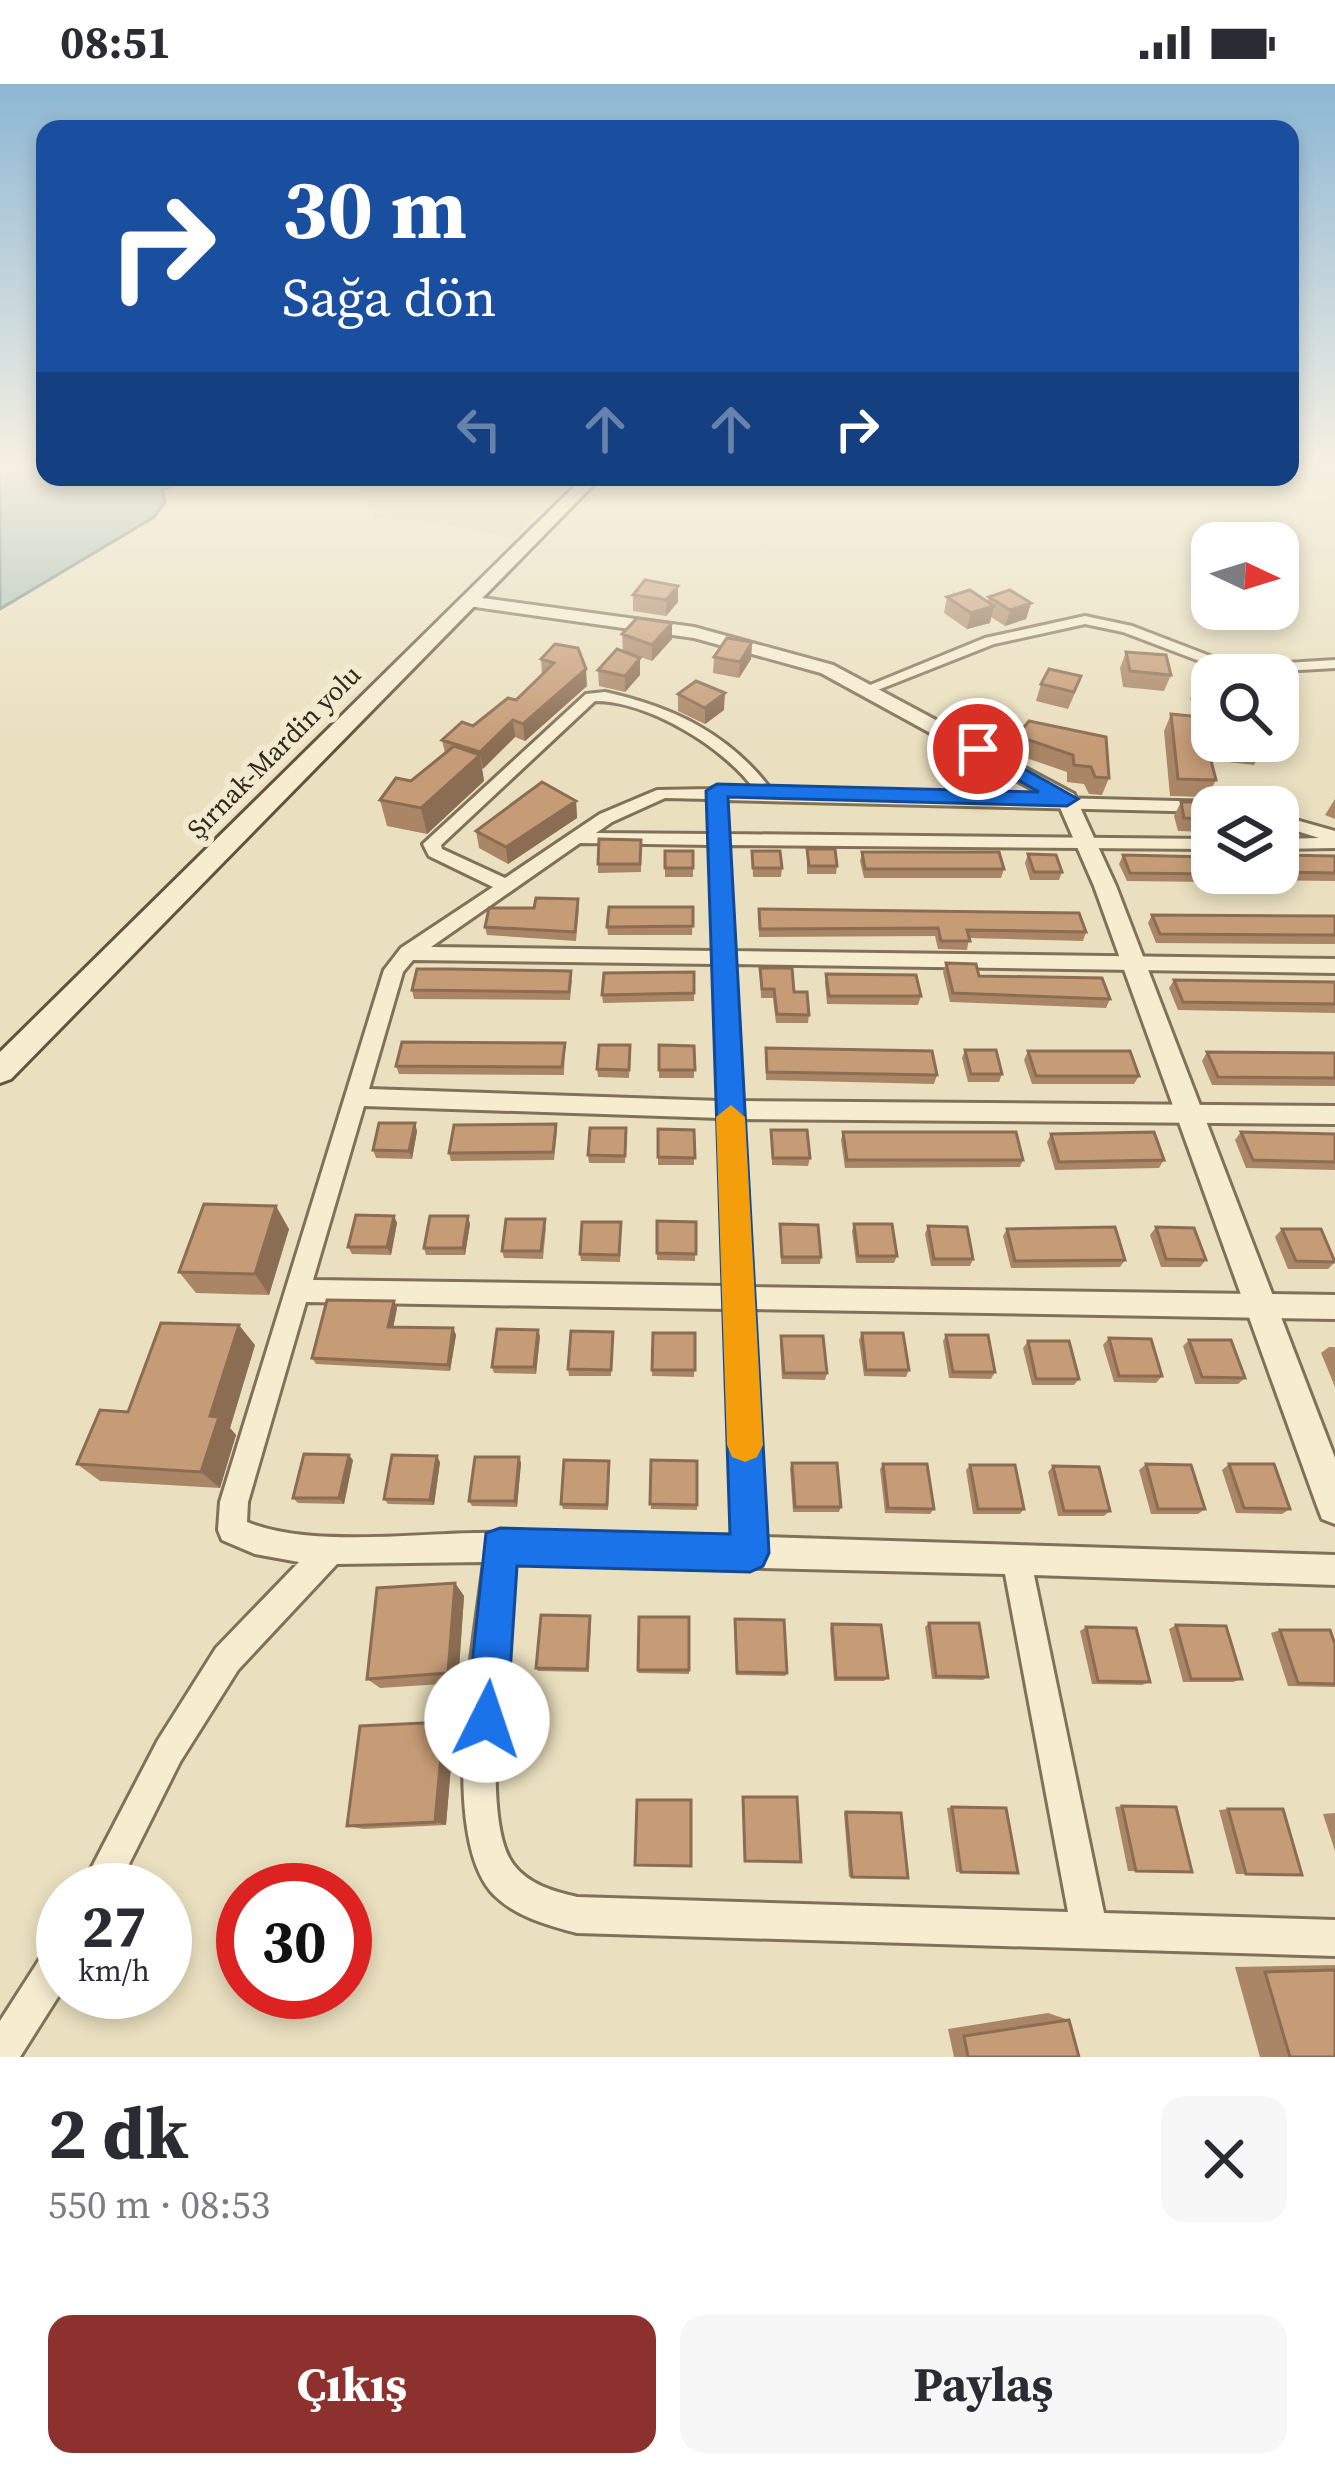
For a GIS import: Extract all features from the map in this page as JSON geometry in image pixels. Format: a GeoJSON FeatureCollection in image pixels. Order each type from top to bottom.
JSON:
{"type":"FeatureCollection","features":[{"type":"Feature","properties":{"kind":"main road","name":"Şırnak-Mardin yolu"},"geometry":{"type":"LineString","coordinates":[[0,1071],[509,559]]}},
{"type":"Feature","properties":{"kind":"street"},"geometry":{"type":"LineString","coordinates":[[467,601],[709,635],[790,655],[1067,799],[1335,1506]]}},
{"type":"Feature","properties":{"kind":"street"},"geometry":{"type":"LineString","coordinates":[[865,690],[990,641],[1085,620],[1127,628],[1234,670],[1335,664]]}},
{"type":"Feature","properties":{"kind":"street"},"geometry":{"type":"LineString","coordinates":[[507,886],[435,851],[432,844],[592,697],[610,695],[699,734],[739,758],[765,792]]}},
{"type":"Feature","properties":{"kind":"street"},"geometry":{"type":"LineString","coordinates":[[717,791],[750,1553]]}},
{"type":"Feature","properties":{"kind":"street"},"geometry":{"type":"LineString","coordinates":[[1191,806],[1067,799],[663,793],[577,838],[407,952],[394,970],[234,1502],[232,1530],[248,1540],[332,1548],[500,1546],[1335,1570]]}},
{"type":"Feature","properties":{"kind":"street"},"geometry":{"type":"LineString","coordinates":[[1299,827],[1335,840]]}},
{"type":"Feature","properties":{"kind":"street"},"geometry":{"type":"LineString","coordinates":[[577,838],[1191,844]]}},
{"type":"Feature","properties":{"kind":"street"},"geometry":{"type":"LineString","coordinates":[[1299,843],[1335,840]]}},
{"type":"Feature","properties":{"kind":"street"},"geometry":{"type":"LineString","coordinates":[[407,952],[1335,966]]}},
{"type":"Feature","properties":{"kind":"street"},"geometry":{"type":"LineString","coordinates":[[357,1097],[730,1109],[1335,1114]]}},
{"type":"Feature","properties":{"kind":"street"},"geometry":{"type":"LineString","coordinates":[[298,1292],[1335,1307]]}},
{"type":"Feature","properties":{"kind":"street"},"geometry":{"type":"LineString","coordinates":[[500,1546],[480,1807],[494,1864],[526,1902],[577,1916],[1335,1938]]}},
{"type":"Feature","properties":{"kind":"street"},"geometry":{"type":"LineString","coordinates":[[111,1863],[169,1750],[227,1659],[332,1548]]}},
{"type":"Feature","properties":{"kind":"street"},"geometry":{"type":"LineString","coordinates":[[1017,1561],[1090,1933]]}},
{"type":"Feature","properties":{"kind":"street"},"geometry":{"type":"LineString","coordinates":[[0,2055],[36,1998]]}},
{"type":"Feature","properties":{"kind":"water"},"geometry":{"type":"Polygon","coordinates":[[[0,559],[84,559],[0,609],[0,559]]]}},
{"type":"Feature","properties":{"kind":"building"},"geometry":{"type":"Polygon","coordinates":[[[645,580],[678,586],[666,600],[633,595],[645,580]]]}},
{"type":"Feature","properties":{"kind":"building"},"geometry":{"type":"Polygon","coordinates":[[[970,590],[994,606],[971,613],[947,597],[970,590]]]}},
{"type":"Feature","properties":{"kind":"building"},"geometry":{"type":"Polygon","coordinates":[[[1010,590],[1031,603],[1010,610],[989,597],[1010,590]]]}},
{"type":"Feature","properties":{"kind":"building"},"geometry":{"type":"Polygon","coordinates":[[[637,618],[672,623],[652,645],[622,634],[637,618]]]}},
{"type":"Feature","properties":{"kind":"building"},"geometry":{"type":"Polygon","coordinates":[[[727,638],[752,642],[740,662],[714,657],[727,638]]]}},
{"type":"Feature","properties":{"kind":"building"},"geometry":{"type":"Polygon","coordinates":[[[555,644],[578,648],[586,669],[523,724],[513,720],[480,752],[442,740],[462,722],[473,726],[508,698],[516,700],[554,663],[541,659],[555,644]]]}},
{"type":"Feature","properties":{"kind":"building"},"geometry":{"type":"Polygon","coordinates":[[[617,649],[640,658],[625,676],[598,670],[617,649]]]}},
{"type":"Feature","properties":{"kind":"building"},"geometry":{"type":"Polygon","coordinates":[[[1126,652],[1166,655],[1171,675],[1130,671],[1126,652]]]}},
{"type":"Feature","properties":{"kind":"building"},"geometry":{"type":"Polygon","coordinates":[[[1049,669],[1081,676],[1074,692],[1041,684],[1049,669]]]}},
{"type":"Feature","properties":{"kind":"building"},"geometry":{"type":"Polygon","coordinates":[[[696,681],[725,693],[705,708],[678,694],[696,681]]]}},
{"type":"Feature","properties":{"kind":"building"},"geometry":{"type":"Polygon","coordinates":[[[1171,714],[1191,716],[1191,762],[1211,762],[1216,780],[1178,779],[1171,714]]]}},
{"type":"Feature","properties":{"kind":"building"},"geometry":{"type":"Polygon","coordinates":[[[1029,721],[1106,737],[1109,778],[1095,777],[1091,767],[1074,765],[1073,755],[1017,736],[1029,721]]]}},
{"type":"Feature","properties":{"kind":"building"},"geometry":{"type":"Polygon","coordinates":[[[454,746],[480,755],[421,808],[380,800],[396,778],[411,781],[454,746]]]}},
{"type":"Feature","properties":{"kind":"building"},"geometry":{"type":"Polygon","coordinates":[[[542,782],[576,801],[506,847],[476,831],[542,782]]]}},
{"type":"Feature","properties":{"kind":"building"},"geometry":{"type":"Polygon","coordinates":[[[1181,802],[1191,802],[1191,818],[1184,818],[1181,802]]]}},
{"type":"Feature","properties":{"kind":"building"},"geometry":{"type":"Polygon","coordinates":[[[599,839],[641,840],[640,864],[598,864],[599,839]]]}},
{"type":"Feature","properties":{"kind":"building"},"geometry":{"type":"Polygon","coordinates":[[[807,849],[835,849],[837,866],[809,866],[807,849]]]}},
{"type":"Feature","properties":{"kind":"building"},"geometry":{"type":"Polygon","coordinates":[[[665,851],[693,851],[693,868],[665,868],[665,851]]]}},
{"type":"Feature","properties":{"kind":"building"},"geometry":{"type":"Polygon","coordinates":[[[752,851],[780,851],[782,868],[753,868],[752,851]]]}},
{"type":"Feature","properties":{"kind":"building"},"geometry":{"type":"Polygon","coordinates":[[[862,852],[999,852],[1004,869],[865,869],[862,852]]]}},
{"type":"Feature","properties":{"kind":"building"},"geometry":{"type":"Polygon","coordinates":[[[1028,854],[1056,855],[1062,872],[1034,872],[1028,854]]]}},
{"type":"Feature","properties":{"kind":"building"},"geometry":{"type":"Polygon","coordinates":[[[1123,855],[1191,857],[1191,874],[1130,873],[1123,855]]]}},
{"type":"Feature","properties":{"kind":"building"},"geometry":{"type":"Polygon","coordinates":[[[1299,855],[1335,856],[1335,873],[1299,872],[1299,855]]]}},
{"type":"Feature","properties":{"kind":"building"},"geometry":{"type":"Polygon","coordinates":[[[536,898],[578,899],[575,932],[485,927],[489,908],[534,908],[536,898]]]}},
{"type":"Feature","properties":{"kind":"building"},"geometry":{"type":"Polygon","coordinates":[[[609,907],[693,907],[693,926],[607,927],[609,907]]]}},
{"type":"Feature","properties":{"kind":"building"},"geometry":{"type":"Polygon","coordinates":[[[759,909],[1079,913],[1086,932],[967,930],[970,941],[941,941],[938,928],[760,929],[759,909]]]}},
{"type":"Feature","properties":{"kind":"building"},"geometry":{"type":"Polygon","coordinates":[[[1152,915],[1335,916],[1335,935],[1160,934],[1152,915]]]}},
{"type":"Feature","properties":{"kind":"building"},"geometry":{"type":"Polygon","coordinates":[[[946,963],[976,964],[979,976],[1102,978],[1110,999],[953,993],[946,963]]]}},
{"type":"Feature","properties":{"kind":"building"},"geometry":{"type":"Polygon","coordinates":[[[760,968],[792,968],[794,992],[807,992],[809,1015],[777,1014],[774,989],[762,989],[760,968]]]}},
{"type":"Feature","properties":{"kind":"building"},"geometry":{"type":"Polygon","coordinates":[[[417,969],[571,971],[569,992],[412,990],[417,969]]]}},
{"type":"Feature","properties":{"kind":"building"},"geometry":{"type":"Polygon","coordinates":[[[694,972],[694,993],[602,995],[604,973],[694,972]]]}},
{"type":"Feature","properties":{"kind":"building"},"geometry":{"type":"Polygon","coordinates":[[[826,974],[916,975],[921,996],[829,996],[826,974]]]}},
{"type":"Feature","properties":{"kind":"building"},"geometry":{"type":"Polygon","coordinates":[[[1174,980],[1335,982],[1335,1004],[1183,1002],[1174,980]]]}},
{"type":"Feature","properties":{"kind":"building"},"geometry":{"type":"Polygon","coordinates":[[[402,1042],[565,1043],[562,1067],[396,1066],[402,1042]]]}},
{"type":"Feature","properties":{"kind":"building"},"geometry":{"type":"Polygon","coordinates":[[[599,1045],[630,1045],[629,1070],[597,1069],[599,1045]]]}},
{"type":"Feature","properties":{"kind":"building"},"geometry":{"type":"Polygon","coordinates":[[[659,1045],[694,1046],[695,1070],[659,1070],[659,1045]]]}},
{"type":"Feature","properties":{"kind":"building"},"geometry":{"type":"Polygon","coordinates":[[[766,1048],[932,1051],[937,1075],[767,1072],[766,1048]]]}},
{"type":"Feature","properties":{"kind":"building"},"geometry":{"type":"Polygon","coordinates":[[[965,1050],[996,1050],[1002,1074],[971,1074],[965,1050]]]}},
{"type":"Feature","properties":{"kind":"building"},"geometry":{"type":"Polygon","coordinates":[[[1028,1051],[1130,1051],[1139,1076],[1036,1076],[1028,1051]]]}},
{"type":"Feature","properties":{"kind":"building"},"geometry":{"type":"Polygon","coordinates":[[[1207,1052],[1335,1053],[1335,1078],[1218,1077],[1207,1052]]]}},
{"type":"Feature","properties":{"kind":"building"},"geometry":{"type":"Polygon","coordinates":[[[379,1123],[415,1123],[409,1151],[373,1150],[379,1123]]]}},
{"type":"Feature","properties":{"kind":"building"},"geometry":{"type":"Polygon","coordinates":[[[556,1124],[553,1152],[449,1153],[454,1125],[556,1124]]]}},
{"type":"Feature","properties":{"kind":"building"},"geometry":{"type":"Polygon","coordinates":[[[590,1128],[626,1128],[625,1156],[588,1155],[590,1128]]]}},
{"type":"Feature","properties":{"kind":"building"},"geometry":{"type":"Polygon","coordinates":[[[658,1129],[694,1130],[695,1158],[658,1157],[658,1129]]]}},
{"type":"Feature","properties":{"kind":"building"},"geometry":{"type":"Polygon","coordinates":[[[771,1130],[807,1130],[810,1158],[773,1158],[771,1130]]]}},
{"type":"Feature","properties":{"kind":"building"},"geometry":{"type":"Polygon","coordinates":[[[843,1132],[1016,1132],[1023,1160],[847,1160],[843,1132]]]}},
{"type":"Feature","properties":{"kind":"building"},"geometry":{"type":"Polygon","coordinates":[[[1154,1132],[1164,1160],[1059,1162],[1051,1134],[1154,1132]]]}},
{"type":"Feature","properties":{"kind":"building"},"geometry":{"type":"Polygon","coordinates":[[[1241,1132],[1335,1134],[1335,1162],[1253,1160],[1241,1132]]]}},
{"type":"Feature","properties":{"kind":"building"},"geometry":{"type":"Polygon","coordinates":[[[204,1204],[276,1206],[255,1274],[179,1272],[204,1204]]]}},
{"type":"Feature","properties":{"kind":"building"},"geometry":{"type":"Polygon","coordinates":[[[356,1215],[394,1216],[387,1247],[348,1247],[356,1215]]]}},
{"type":"Feature","properties":{"kind":"building"},"geometry":{"type":"Polygon","coordinates":[[[430,1216],[468,1216],[463,1248],[424,1248],[430,1216]]]}},
{"type":"Feature","properties":{"kind":"building"},"geometry":{"type":"Polygon","coordinates":[[[506,1219],[545,1219],[541,1251],[502,1251],[506,1219]]]}},
{"type":"Feature","properties":{"kind":"building"},"geometry":{"type":"Polygon","coordinates":[[[657,1221],[696,1222],[696,1254],[657,1253],[657,1221]]]}},
{"type":"Feature","properties":{"kind":"building"},"geometry":{"type":"Polygon","coordinates":[[[582,1222],[621,1222],[619,1255],[580,1254],[582,1222]]]}},
{"type":"Feature","properties":{"kind":"building"},"geometry":{"type":"Polygon","coordinates":[[[780,1224],[818,1225],[821,1257],[782,1257],[780,1224]]]}},
{"type":"Feature","properties":{"kind":"building"},"geometry":{"type":"Polygon","coordinates":[[[854,1224],[892,1224],[897,1256],[858,1256],[854,1224]]]}},
{"type":"Feature","properties":{"kind":"building"},"geometry":{"type":"Polygon","coordinates":[[[928,1226],[967,1227],[973,1259],[934,1259],[928,1226]]]}},
{"type":"Feature","properties":{"kind":"building"},"geometry":{"type":"Polygon","coordinates":[[[1115,1227],[1125,1260],[1015,1261],[1007,1229],[1115,1227]]]}},
{"type":"Feature","properties":{"kind":"building"},"geometry":{"type":"Polygon","coordinates":[[[1156,1227],[1194,1228],[1206,1260],[1166,1259],[1156,1227]]]}},
{"type":"Feature","properties":{"kind":"building"},"geometry":{"type":"Polygon","coordinates":[[[1282,1229],[1321,1229],[1335,1262],[1296,1261],[1282,1229]]]}},
{"type":"Feature","properties":{"kind":"building"},"geometry":{"type":"Polygon","coordinates":[[[327,1300],[394,1301],[388,1327],[453,1328],[448,1365],[312,1358],[327,1300]]]}},
{"type":"Feature","properties":{"kind":"building"},"geometry":{"type":"Polygon","coordinates":[[[161,1323],[239,1325],[210,1416],[219,1417],[201,1472],[77,1464],[100,1410],[128,1412],[161,1323]]]}},
{"type":"Feature","properties":{"kind":"building"},"geometry":{"type":"Polygon","coordinates":[[[497,1329],[538,1330],[534,1367],[492,1367],[497,1329]]]}},
{"type":"Feature","properties":{"kind":"building"},"geometry":{"type":"Polygon","coordinates":[[[571,1331],[613,1332],[611,1370],[568,1369],[571,1331]]]}},
{"type":"Feature","properties":{"kind":"building"},"geometry":{"type":"Polygon","coordinates":[[[653,1333],[695,1333],[695,1370],[652,1370],[653,1333]]]}},
{"type":"Feature","properties":{"kind":"building"},"geometry":{"type":"Polygon","coordinates":[[[862,1333],[903,1333],[909,1370],[866,1370],[862,1333]]]}},
{"type":"Feature","properties":{"kind":"building"},"geometry":{"type":"Polygon","coordinates":[[[946,1335],[988,1335],[995,1372],[953,1372],[946,1335]]]}},
{"type":"Feature","properties":{"kind":"building"},"geometry":{"type":"Polygon","coordinates":[[[781,1336],[823,1336],[827,1373],[784,1373],[781,1336]]]}},
{"type":"Feature","properties":{"kind":"building"},"geometry":{"type":"Polygon","coordinates":[[[1109,1338],[1151,1339],[1162,1376],[1119,1376],[1109,1338]]]}},
{"type":"Feature","properties":{"kind":"building"},"geometry":{"type":"Polygon","coordinates":[[[1189,1340],[1231,1340],[1245,1378],[1202,1377],[1189,1340]]]}},
{"type":"Feature","properties":{"kind":"building"},"geometry":{"type":"Polygon","coordinates":[[[1028,1341],[1069,1341],[1079,1379],[1036,1379],[1028,1341]]]}},
{"type":"Feature","properties":{"kind":"building"},"geometry":{"type":"Polygon","coordinates":[[[304,1454],[349,1455],[339,1498],[293,1498],[304,1454]]]}},
{"type":"Feature","properties":{"kind":"building"},"geometry":{"type":"Polygon","coordinates":[[[392,1455],[437,1456],[430,1500],[384,1499],[392,1455]]]}},
{"type":"Feature","properties":{"kind":"building"},"geometry":{"type":"Polygon","coordinates":[[[475,1457],[519,1457],[515,1501],[469,1501],[475,1457]]]}},
{"type":"Feature","properties":{"kind":"building"},"geometry":{"type":"Polygon","coordinates":[[[564,1460],[609,1461],[607,1505],[561,1504],[564,1460]]]}},
{"type":"Feature","properties":{"kind":"building"},"geometry":{"type":"Polygon","coordinates":[[[651,1460],[697,1461],[697,1505],[650,1504],[651,1460]]]}},
{"type":"Feature","properties":{"kind":"building"},"geometry":{"type":"Polygon","coordinates":[[[792,1463],[837,1463],[841,1507],[795,1507],[792,1463]]]}},
{"type":"Feature","properties":{"kind":"building"},"geometry":{"type":"Polygon","coordinates":[[[883,1464],[927,1464],[934,1509],[888,1508],[883,1464]]]}},
{"type":"Feature","properties":{"kind":"building"},"geometry":{"type":"Polygon","coordinates":[[[1146,1464],[1191,1465],[1205,1509],[1158,1509],[1146,1464]]]}},
{"type":"Feature","properties":{"kind":"building"},"geometry":{"type":"Polygon","coordinates":[[[1229,1464],[1274,1464],[1290,1509],[1244,1508],[1229,1464]]]}},
{"type":"Feature","properties":{"kind":"building"},"geometry":{"type":"Polygon","coordinates":[[[970,1465],[1015,1465],[1024,1509],[978,1509],[970,1465]]]}},
{"type":"Feature","properties":{"kind":"building"},"geometry":{"type":"Polygon","coordinates":[[[1053,1466],[1099,1467],[1110,1511],[1064,1511],[1053,1466]]]}},
{"type":"Feature","properties":{"kind":"building"},"geometry":{"type":"Polygon","coordinates":[[[455,1583],[448,1673],[367,1679],[377,1588],[455,1583]]]}},
{"type":"Feature","properties":{"kind":"building"},"geometry":{"type":"Polygon","coordinates":[[[541,1615],[590,1616],[587,1669],[536,1668],[541,1615]]]}},
{"type":"Feature","properties":{"kind":"building"},"geometry":{"type":"Polygon","coordinates":[[[639,1617],[689,1617],[689,1670],[638,1670],[639,1617]]]}},
{"type":"Feature","properties":{"kind":"building"},"geometry":{"type":"Polygon","coordinates":[[[735,1619],[784,1620],[787,1673],[737,1672],[735,1619]]]}},
{"type":"Feature","properties":{"kind":"building"},"geometry":{"type":"Polygon","coordinates":[[[929,1623],[979,1623],[988,1677],[936,1676],[929,1623]]]}},
{"type":"Feature","properties":{"kind":"building"},"geometry":{"type":"Polygon","coordinates":[[[832,1624],[881,1625],[888,1678],[836,1678],[832,1624]]]}},
{"type":"Feature","properties":{"kind":"building"},"geometry":{"type":"Polygon","coordinates":[[[1176,1625],[1226,1626],[1242,1679],[1191,1679],[1176,1625]]]}},
{"type":"Feature","properties":{"kind":"building"},"geometry":{"type":"Polygon","coordinates":[[[1086,1627],[1136,1628],[1150,1682],[1098,1681],[1086,1627]]]}},
{"type":"Feature","properties":{"kind":"building"},"geometry":{"type":"Polygon","coordinates":[[[1280,1630],[1330,1630],[1335,1644],[1335,1684],[1298,1683],[1280,1630]]]}},
{"type":"Feature","properties":{"kind":"building"},"geometry":{"type":"Polygon","coordinates":[[[444,1722],[435,1822],[347,1826],[360,1726],[444,1722]]]}},
{"type":"Feature","properties":{"kind":"building"},"geometry":{"type":"Polygon","coordinates":[[[743,1797],[797,1797],[801,1862],[745,1861],[743,1797]]]}},
{"type":"Feature","properties":{"kind":"building"},"geometry":{"type":"Polygon","coordinates":[[[637,1800],[691,1800],[691,1866],[635,1865],[637,1800]]]}},
{"type":"Feature","properties":{"kind":"building"},"geometry":{"type":"Polygon","coordinates":[[[1122,1806],[1176,1807],[1192,1872],[1136,1871],[1122,1806]]]}},
{"type":"Feature","properties":{"kind":"building"},"geometry":{"type":"Polygon","coordinates":[[[952,1807],[1006,1808],[1018,1873],[961,1872],[952,1807]]]}},
{"type":"Feature","properties":{"kind":"building"},"geometry":{"type":"Polygon","coordinates":[[[1228,1809],[1283,1809],[1302,1875],[1246,1874],[1228,1809]]]}},
{"type":"Feature","properties":{"kind":"building"},"geometry":{"type":"Polygon","coordinates":[[[846,1812],[901,1813],[908,1878],[852,1877],[846,1812]]]}},
{"type":"Feature","properties":{"kind":"building"},"geometry":{"type":"Polygon","coordinates":[[[1335,1970],[1335,2057],[1290,2057],[1265,1972],[1335,1970]]]}},
{"type":"Feature","properties":{"kind":"building"},"geometry":{"type":"Polygon","coordinates":[[[1069,2020],[1079,2057],[968,2057],[964,2036],[1069,2020]]]}},
{"type":"Feature","properties":{"kind":"slow traffic"},"geometry":{"type":"LineString","coordinates":[[731,1117],[745,1445]]}},
{"type":"Feature","properties":{"kind":"route"},"geometry":{"type":"LineString","coordinates":[[487,1720],[500,1546],[750,1553],[717,791],[1067,799],[978,749]]}}]}
